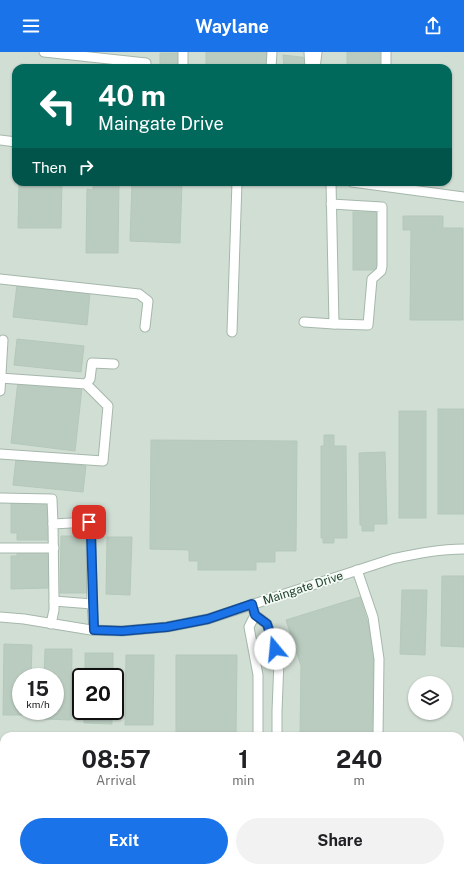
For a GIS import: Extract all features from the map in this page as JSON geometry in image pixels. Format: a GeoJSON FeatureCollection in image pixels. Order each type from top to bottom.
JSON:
{"type":"FeatureCollection","features":[{"type":"Feature","properties":{"kind":"street"},"geometry":{"type":"LineString","coordinates":[[44,52],[146,63]]}},
{"type":"Feature","properties":{"kind":"street"},"geometry":{"type":"LineString","coordinates":[[183,52],[183,64]]}},
{"type":"Feature","properties":{"kind":"street"},"geometry":{"type":"LineString","coordinates":[[271,64],[272,52]]}},
{"type":"Feature","properties":{"kind":"street"},"geometry":{"type":"LineString","coordinates":[[309,52],[310,64]]}},
{"type":"Feature","properties":{"kind":"street"},"geometry":{"type":"LineString","coordinates":[[316,64],[317,52]]}},
{"type":"Feature","properties":{"kind":"street"},"geometry":{"type":"LineString","coordinates":[[386,52],[386,64]]}},
{"type":"Feature","properties":{"kind":"street"},"geometry":{"type":"LineString","coordinates":[[0,140],[12,142]]}},
{"type":"Feature","properties":{"kind":"street"},"geometry":{"type":"LineString","coordinates":[[232,332],[237,186]]}},
{"type":"Feature","properties":{"kind":"street"},"geometry":{"type":"LineString","coordinates":[[331,186],[334,324]]}},
{"type":"Feature","properties":{"kind":"street"},"geometry":{"type":"LineString","coordinates":[[390,186],[464,197]]}},
{"type":"Feature","properties":{"kind":"street"},"geometry":{"type":"LineString","coordinates":[[304,322],[368,325],[372,279],[381,271],[382,207],[331,204]]}},
{"type":"Feature","properties":{"kind":"street"},"geometry":{"type":"LineString","coordinates":[[0,279],[139,294],[148,302],[145,327]]}},
{"type":"Feature","properties":{"kind":"street"},"geometry":{"type":"LineString","coordinates":[[0,391],[2,340]]}},
{"type":"Feature","properties":{"kind":"street"},"geometry":{"type":"LineString","coordinates":[[86,384],[90,379],[92,363],[114,364]]}},
{"type":"Feature","properties":{"kind":"street"},"geometry":{"type":"LineString","coordinates":[[0,378],[86,384],[108,406],[103,461],[0,454]]}},
{"type":"Feature","properties":{"kind":"street"},"geometry":{"type":"LineString","coordinates":[[0,498],[52,498],[54,610],[51,624]]}},
{"type":"Feature","properties":{"kind":"street"},"geometry":{"type":"LineString","coordinates":[[53,524],[89,522],[91,535],[94,630]]}},
{"type":"Feature","properties":{"kind":"street"},"geometry":{"type":"LineString","coordinates":[[0,548],[54,548]]}},
{"type":"Feature","properties":{"kind":"street","name":"Maingate Drive"},"geometry":{"type":"LineString","coordinates":[[0,617],[24,619],[94,630],[122,631],[167,627],[208,619],[392,559],[447,549],[464,549]]}},
{"type":"Feature","properties":{"kind":"street"},"geometry":{"type":"LineString","coordinates":[[357,570],[373,617],[379,659],[378,732]]}},
{"type":"Feature","properties":{"kind":"street"},"geometry":{"type":"LineString","coordinates":[[54,601],[92,604]]}},
{"type":"Feature","properties":{"kind":"street"},"geometry":{"type":"LineString","coordinates":[[252,604],[255,615],[267,624],[279,661],[277,732]]}},
{"type":"Feature","properties":{"kind":"street"},"geometry":{"type":"LineString","coordinates":[[255,615],[249,627],[258,675],[258,732]]}},
{"type":"Feature","properties":{"kind":"shaded area"},"geometry":{"type":"Polygon","coordinates":[[[0,52],[464,52],[464,732],[0,732],[0,52]]]}},
{"type":"Feature","properties":{"kind":"building"},"geometry":{"type":"Polygon","coordinates":[[[206,52],[268,52],[268,64],[206,64],[206,52]]]}},
{"type":"Feature","properties":{"kind":"building"},"geometry":{"type":"Polygon","coordinates":[[[347,52],[385,52],[385,64],[347,64],[347,52]]]}},
{"type":"Feature","properties":{"kind":"building"},"geometry":{"type":"Polygon","coordinates":[[[160,53],[180,53],[179,64],[160,64],[160,53]]]}},
{"type":"Feature","properties":{"kind":"building"},"geometry":{"type":"Polygon","coordinates":[[[283,55],[309,58],[309,64],[284,64],[283,55]]]}},
{"type":"Feature","properties":{"kind":"building"},"geometry":{"type":"Polygon","coordinates":[[[19,186],[62,186],[61,228],[18,228],[19,186]]]}},
{"type":"Feature","properties":{"kind":"building"},"geometry":{"type":"Polygon","coordinates":[[[93,186],[119,186],[118,253],[86,253],[87,189],[93,190],[93,186]]]}},
{"type":"Feature","properties":{"kind":"building"},"geometry":{"type":"Polygon","coordinates":[[[132,186],[182,186],[180,243],[130,241],[132,186]]]}},
{"type":"Feature","properties":{"kind":"building"},"geometry":{"type":"Polygon","coordinates":[[[353,212],[377,212],[377,270],[353,270],[353,212]]]}},
{"type":"Feature","properties":{"kind":"building"},"geometry":{"type":"Polygon","coordinates":[[[403,216],[443,216],[443,228],[463,228],[463,320],[410,320],[411,230],[403,230],[403,216]]]}},
{"type":"Feature","properties":{"kind":"building"},"geometry":{"type":"Polygon","coordinates":[[[17,285],[90,293],[87,325],[13,317],[17,285]]]}},
{"type":"Feature","properties":{"kind":"building"},"geometry":{"type":"Polygon","coordinates":[[[17,339],[84,346],[81,372],[14,365],[17,339]]]}},
{"type":"Feature","properties":{"kind":"building"},"geometry":{"type":"Polygon","coordinates":[[[18,381],[82,388],[75,451],[11,443],[18,381]]]}},
{"type":"Feature","properties":{"kind":"building"},"geometry":{"type":"Polygon","coordinates":[[[438,409],[464,409],[464,514],[438,514],[438,409]]]}},
{"type":"Feature","properties":{"kind":"building"},"geometry":{"type":"Polygon","coordinates":[[[399,411],[426,411],[426,518],[399,518],[399,411]]]}},
{"type":"Feature","properties":{"kind":"building"},"geometry":{"type":"Polygon","coordinates":[[[324,435],[334,435],[334,446],[346,446],[347,538],[334,538],[334,543],[323,543],[323,538],[321,538],[321,446],[324,446],[324,435]]]}},
{"type":"Feature","properties":{"kind":"building"},"geometry":{"type":"Polygon","coordinates":[[[151,440],[297,441],[296,551],[275,551],[275,562],[256,562],[256,570],[198,570],[198,561],[189,561],[189,550],[150,549],[151,440]]]}},
{"type":"Feature","properties":{"kind":"building"},"geometry":{"type":"Polygon","coordinates":[[[385,452],[387,524],[374,524],[374,531],[362,531],[362,525],[360,525],[359,453],[385,452]]]}},
{"type":"Feature","properties":{"kind":"building"},"geometry":{"type":"Polygon","coordinates":[[[16,459],[86,466],[83,492],[13,485],[16,459]]]}},
{"type":"Feature","properties":{"kind":"building"},"geometry":{"type":"Polygon","coordinates":[[[11,501],[49,501],[49,540],[17,540],[17,533],[11,533],[11,501]]]}},
{"type":"Feature","properties":{"kind":"building"},"geometry":{"type":"Polygon","coordinates":[[[61,536],[87,536],[87,593],[60,593],[61,536]]]}},
{"type":"Feature","properties":{"kind":"building"},"geometry":{"type":"Polygon","coordinates":[[[107,537],[132,537],[130,595],[106,594],[107,537]]]}},
{"type":"Feature","properties":{"kind":"building"},"geometry":{"type":"Polygon","coordinates":[[[17,550],[49,550],[49,588],[11,589],[11,556],[17,556],[17,550]]]}},
{"type":"Feature","properties":{"kind":"building"},"geometry":{"type":"Polygon","coordinates":[[[442,576],[464,576],[464,647],[441,646],[442,576]]]}},
{"type":"Feature","properties":{"kind":"building"},"geometry":{"type":"Polygon","coordinates":[[[402,590],[427,590],[425,655],[400,654],[402,590]]]}},
{"type":"Feature","properties":{"kind":"building"},"geometry":{"type":"Polygon","coordinates":[[[360,597],[374,643],[372,732],[300,732],[301,666],[286,620],[360,597]]]}},
{"type":"Feature","properties":{"kind":"building"},"geometry":{"type":"Polygon","coordinates":[[[4,644],[32,645],[31,668],[12,668],[12,715],[3,715],[4,644]]]}},
{"type":"Feature","properties":{"kind":"building"},"geometry":{"type":"Polygon","coordinates":[[[45,649],[72,649],[71,720],[64,720],[64,668],[44,668],[45,649]]]}},
{"type":"Feature","properties":{"kind":"building"},"geometry":{"type":"Polygon","coordinates":[[[85,653],[113,653],[113,668],[85,668],[85,653]]]}},
{"type":"Feature","properties":{"kind":"building"},"geometry":{"type":"Polygon","coordinates":[[[126,655],[154,655],[153,725],[125,725],[126,655]]]}},
{"type":"Feature","properties":{"kind":"building"},"geometry":{"type":"Polygon","coordinates":[[[176,655],[237,655],[236,732],[176,732],[176,655]]]}},
{"type":"Feature","properties":{"kind":"building"},"geometry":{"type":"Polygon","coordinates":[[[84,720],[112,720],[112,724],[84,723],[84,720]]]}},
{"type":"Feature","properties":{"kind":"route"},"geometry":{"type":"LineString","coordinates":[[89,522],[91,535],[94,630],[122,631],[167,627],[208,619],[252,604],[255,615],[267,624],[275,649]]}}]}
